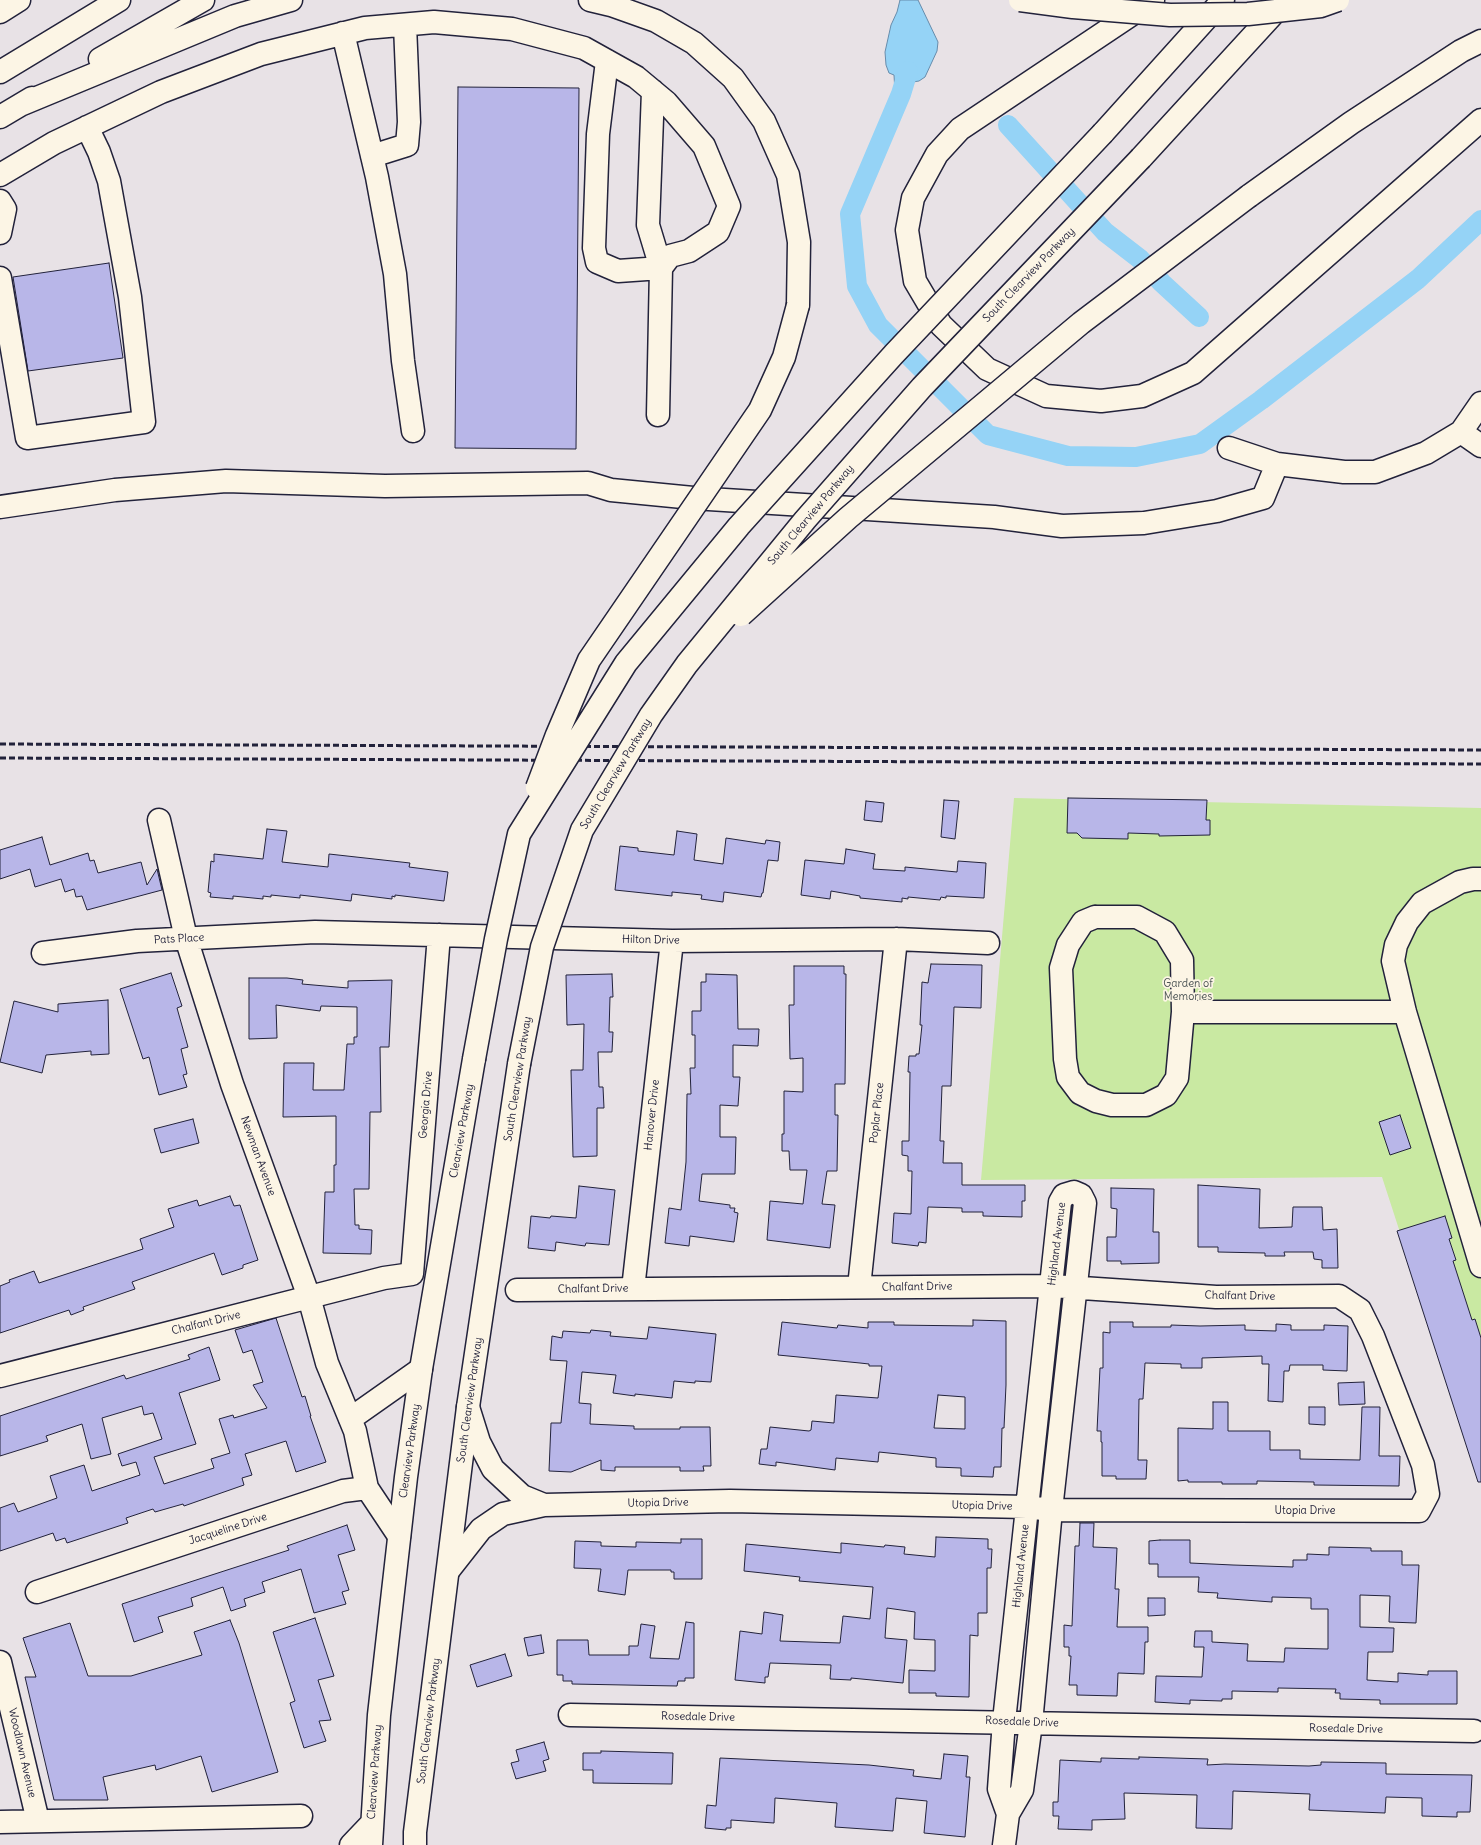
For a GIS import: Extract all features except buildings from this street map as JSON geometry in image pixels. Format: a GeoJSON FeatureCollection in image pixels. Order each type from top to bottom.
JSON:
{"type":"FeatureCollection","features":[{"type":"Feature","properties":{"kind":"main road"},"geometry":{"type":"LineString","coordinates":[[0,12],[19,0]]}},
{"type":"Feature","properties":{"kind":"main road"},"geometry":{"type":"LineString","coordinates":[[0,72],[119,0]]}},
{"type":"Feature","properties":{"kind":"main road"},"geometry":{"type":"LineString","coordinates":[[0,117],[203,0]]}},
{"type":"Feature","properties":{"kind":"main road"},"geometry":{"type":"LineString","coordinates":[[20,105],[235,16],[291,0]]}},
{"type":"Feature","properties":{"kind":"main road"},"geometry":{"type":"LineString","coordinates":[[519,834],[557,735],[589,660],[760,410],[784,357],[798,306],[799,242],[788,175],[764,121],[733,78],[694,44],[656,21],[611,5],[590,0]]}},
{"type":"Feature","properties":{"kind":"main road"},"geometry":{"type":"LineString","coordinates":[[1020,0],[1073,7],[1170,15],[1248,14],[1321,6],[1338,0]]}},
{"type":"Feature","properties":{"kind":"main road"},"geometry":{"type":"LineString","coordinates":[[1153,0],[960,129],[937,154],[913,198],[907,230],[914,281],[941,325],[987,369],[1046,396],[1101,401],[1142,396],[1193,373],[1481,120]]}},
{"type":"Feature","properties":{"kind":"main road"},"geometry":{"type":"LineString","coordinates":[[519,834],[626,663],[739,526],[894,354],[1104,133],[1223,0]]}},
{"type":"Feature","properties":{"kind":"main road","name":"South Clearview Parkway"},"geometry":{"type":"LineString","coordinates":[[415,1845],[415,1832],[468,1407],[519,1064],[542,946],[582,830],[651,715],[687,664],[805,520],[922,386],[1141,158],[1286,0]]}},
{"type":"Feature","properties":{"kind":"main road"},"geometry":{"type":"LineString","coordinates":[[0,175],[54,143],[161,92],[261,54],[366,28],[434,22],[512,30],[584,48],[636,76],[666,102],[704,146],[729,206],[718,232],[689,251],[670,256],[661,268],[618,272],[597,262],[594,248],[598,134],[607,61]]}},
{"type":"Feature","properties":{"kind":"main road"},"geometry":{"type":"LineString","coordinates":[[372,156],[407,145],[409,122],[405,25]]}},
{"type":"Feature","properties":{"kind":"main road"},"geometry":{"type":"LineString","coordinates":[[1461,51],[1481,29]]}},
{"type":"Feature","properties":{"kind":"main road"},"geometry":{"type":"LineString","coordinates":[[343,33],[372,156],[395,274],[403,361],[413,431]]}},
{"type":"Feature","properties":{"kind":"main road"},"geometry":{"type":"LineString","coordinates":[[687,664],[848,518],[1081,322],[1249,196],[1351,123],[1461,51],[1481,41]]}},
{"type":"Feature","properties":{"kind":"main road"},"geometry":{"type":"LineString","coordinates":[[653,91],[648,225],[661,268],[658,415]]}},
{"type":"Feature","properties":{"kind":"main road"},"geometry":{"type":"LineString","coordinates":[[0,278],[27,438],[144,422],[130,297],[109,180],[100,152],[87,127]]}},
{"type":"Feature","properties":{"kind":"main road"},"geometry":{"type":"LineString","coordinates":[[0,201],[5,210],[0,232]]}},
{"type":"Feature","properties":{"kind":"main road"},"geometry":{"type":"LineString","coordinates":[[1229,448],[1277,464],[1344,472],[1375,472],[1426,453],[1460,432],[1481,403]]}},
{"type":"Feature","properties":{"kind":"main road"},"geometry":{"type":"LineString","coordinates":[[1460,432],[1481,446]]}},
{"type":"Feature","properties":{"kind":"main road"},"geometry":{"type":"LineString","coordinates":[[0,507],[115,490],[226,481],[385,486],[588,483],[611,490],[693,498],[994,517],[1062,526],[1144,523],[1216,510],[1263,498],[1277,464]]}},
{"type":"Feature","properties":{"kind":"main road","name":"Newman Avenue"},"geometry":{"type":"LineString","coordinates":[[159,820],[186,938],[232,1084],[309,1297],[327,1363],[350,1418],[367,1488]]}},
{"type":"Feature","properties":{"kind":"main road","name":"Clearview Parkway"},"geometry":{"type":"LineString","coordinates":[[371,1835],[379,1715],[399,1536],[421,1369],[474,1059],[496,939],[519,834]]}},
{"type":"Feature","properties":{"kind":"main road"},"geometry":{"type":"LineString","coordinates":[[1481,879],[1460,882],[1422,903],[1407,922],[1396,945],[1393,961],[1405,1012],[1476,1231],[1481,1266]]}},
{"type":"Feature","properties":{"kind":"main road"},"geometry":{"type":"LineString","coordinates":[[1095,917],[1137,917],[1165,932],[1182,960],[1183,1012],[1177,1078],[1166,1095],[1146,1105],[1112,1105],[1096,1101],[1080,1093],[1068,1077],[1065,1059],[1061,968],[1068,945],[1083,922],[1095,917]]}},
{"type":"Feature","properties":{"kind":"main road","name":"Pats Place"},"geometry":{"type":"LineString","coordinates":[[43,953],[136,941],[315,932]]}},
{"type":"Feature","properties":{"kind":"main road","name":"Hilton Drive"},"geometry":{"type":"LineString","coordinates":[[315,932],[672,941],[896,940],[988,943]]}},
{"type":"Feature","properties":{"kind":"main road","name":"Georgia Drive"},"geometry":{"type":"LineString","coordinates":[[412,1274],[439,935]]}},
{"type":"Feature","properties":{"kind":"main road","name":"Poplar Place"},"geometry":{"type":"LineString","coordinates":[[859,1288],[896,940]]}},
{"type":"Feature","properties":{"kind":"main road","name":"Hanover Drive"},"geometry":{"type":"LineString","coordinates":[[633,1289],[672,941]]}},
{"type":"Feature","properties":{"kind":"main road"},"geometry":{"type":"LineString","coordinates":[[1183,1012],[1405,1012]]}},
{"type":"Feature","properties":{"kind":"main road","name":"Highland Avenue"},"geometry":{"type":"LineString","coordinates":[[1004,1845],[1008,1814],[1022,1790],[1031,1723],[1085,1203],[1081,1195],[1074,1192],[1064,1195],[1060,1202],[1004,1721],[999,1789],[1008,1814]]}},
{"type":"Feature","properties":{"kind":"main road","name":"Chalfant Drive"},"geometry":{"type":"LineString","coordinates":[[0,1376],[384,1278],[412,1274]]}},
{"type":"Feature","properties":{"kind":"main road","name":"Chalfant Drive"},"geometry":{"type":"LineString","coordinates":[[517,1290],[1052,1286],[1216,1297],[1340,1296],[1360,1310],[1373,1336],[1423,1465],[1428,1494],[1419,1511]]}},
{"type":"Feature","properties":{"kind":"main road"},"geometry":{"type":"LineString","coordinates":[[350,1418],[421,1369]]}},
{"type":"Feature","properties":{"kind":"main road","name":"Utopia Drive"},"geometry":{"type":"LineString","coordinates":[[468,1407],[479,1442],[493,1469],[522,1496],[544,1505]]}},
{"type":"Feature","properties":{"kind":"main road"},"geometry":{"type":"LineString","coordinates":[[367,1488],[399,1536]]}},
{"type":"Feature","properties":{"kind":"main road","name":"Jacqueline Drive"},"geometry":{"type":"LineString","coordinates":[[37,1592],[342,1491],[367,1488]]}},
{"type":"Feature","properties":{"kind":"main road","name":"Utopia Drive"},"geometry":{"type":"LineString","coordinates":[[448,1571],[481,1529],[503,1514],[544,1505],[730,1501],[1027,1508],[1052,1510],[1419,1511]]}},
{"type":"Feature","properties":{"kind":"main road","name":"Woodlawn Avenue"},"geometry":{"type":"LineString","coordinates":[[0,1662],[38,1821]]}},
{"type":"Feature","properties":{"kind":"main road","name":"Rosedale Drive"},"geometry":{"type":"LineString","coordinates":[[570,1715],[1004,1721],[1031,1723],[1474,1731]]}},
{"type":"Feature","properties":{"kind":"main road"},"geometry":{"type":"LineString","coordinates":[[0,1822],[300,1816]]}},
{"type":"Feature","properties":{"kind":"main road"},"geometry":{"type":"LineString","coordinates":[[351,1845],[371,1835]]}},
{"type":"Feature","properties":{"kind":"green space","name":"Garden of Memories"},"geometry":{"type":"Polygon","coordinates":[[[1014,798],[1481,808],[1481,1482],[1382,1177],[981,1180],[1014,798]]]}},
{"type":"Feature","properties":{"kind":"water"},"geometry":{"type":"Polygon","coordinates":[[[900,0],[918,0],[938,42],[937,51],[925,77],[919,81],[913,82],[905,98],[895,93],[894,75],[889,73],[886,65],[885,52],[891,25],[897,12],[900,0]]]}},
{"type":"Feature","properties":{"kind":"waterway"},"geometry":{"type":"LineString","coordinates":[[908,71],[901,94],[850,214],[857,286],[878,325],[988,435],[1068,456],[1136,457],[1200,444],[1261,400],[1418,279],[1481,220]]}},
{"type":"Feature","properties":{"kind":"waterway"},"geometry":{"type":"LineString","coordinates":[[1008,125],[1105,232],[1140,259],[1162,283],[1199,317]]}},
{"type":"Feature","properties":{"kind":"waterway"},"geometry":{"type":"LineString","coordinates":[[1116,240],[1120,237]]}},
{"type":"Feature","properties":{"kind":"waterway"},"geometry":{"type":"LineString","coordinates":[[1123,246],[1127,243]]}},
{"type":"Feature","properties":{"kind":"railway"},"geometry":{"type":"LineString","coordinates":[[0,744],[1481,750]]}},
{"type":"Feature","properties":{"kind":"railway"},"geometry":{"type":"LineString","coordinates":[[0,758],[1481,764]]}}]}
